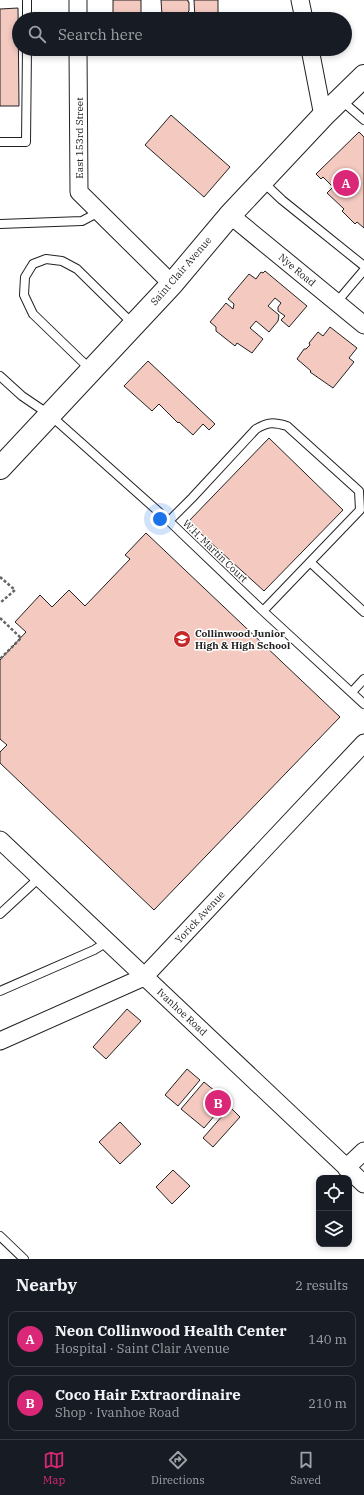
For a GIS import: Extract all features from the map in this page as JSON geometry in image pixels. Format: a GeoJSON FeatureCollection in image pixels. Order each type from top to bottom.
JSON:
{"type":"FeatureCollection","features":[{"type":"Feature","properties":{"kind":"street"},"geometry":{"type":"LineString","coordinates":[[78,0],[78,12]]}},
{"type":"Feature","properties":{"kind":"street"},"geometry":{"type":"LineString","coordinates":[[300,0],[303,12]]}},
{"type":"Feature","properties":{"kind":"street","name":"East 153rd Street"},"geometry":{"type":"LineString","coordinates":[[78,56],[79,192],[172,284]]}},
{"type":"Feature","properties":{"kind":"street"},"geometry":{"type":"LineString","coordinates":[[311,56],[323,116]]}},
{"type":"Feature","properties":{"kind":"street","name":"Saint Clair Avenue"},"geometry":{"type":"LineString","coordinates":[[0,468],[172,284],[230,215],[323,116],[364,76]]}},
{"type":"Feature","properties":{"kind":"street","name":"Nye Road"},"geometry":{"type":"LineString","coordinates":[[230,215],[364,325]]}},
{"type":"Feature","properties":{"kind":"street","name":"Yorick Avenue"},"geometry":{"type":"LineString","coordinates":[[0,1041],[144,976],[364,743]]}},
{"type":"Feature","properties":{"kind":"street","name":"Ivanhoe Road"},"geometry":{"type":"LineString","coordinates":[[1,843],[364,1184]]}},
{"type":"Feature","properties":{"kind":"street"},"geometry":{"type":"LineString","coordinates":[[346,1168],[364,1151]]}},
{"type":"Feature","properties":{"kind":"lane"},"geometry":{"type":"LineString","coordinates":[[27,0],[27,12]]}},
{"type":"Feature","properties":{"kind":"lane"},"geometry":{"type":"LineString","coordinates":[[0,142],[26,142],[27,56]]}},
{"type":"Feature","properties":{"kind":"lane"},"geometry":{"type":"LineString","coordinates":[[341,99],[364,120]]}},
{"type":"Feature","properties":{"kind":"lane"},"geometry":{"type":"LineString","coordinates":[[262,182],[364,266]]}},
{"type":"Feature","properties":{"kind":"lane"},"geometry":{"type":"LineString","coordinates":[[0,224],[82,221],[99,212]]}},
{"type":"Feature","properties":{"kind":"lane"},"geometry":{"type":"LineString","coordinates":[[91,370],[33,314],[24,295],[25,277],[33,264],[46,259],[62,260],[77,269],[134,324]]}},
{"type":"Feature","properties":{"kind":"lane"},"geometry":{"type":"LineString","coordinates":[[336,303],[364,270]]}},
{"type":"Feature","properties":{"kind":"lane","name":"W.H. Martin Court"},"geometry":{"type":"LineString","coordinates":[[0,376],[22,396],[50,414],[169,521],[263,611],[364,704]]}},
{"type":"Feature","properties":{"kind":"lane"},"geometry":{"type":"LineString","coordinates":[[169,521],[256,429],[265,424],[276,423],[287,426],[360,491],[360,510],[263,611]]}},
{"type":"Feature","properties":{"kind":"lane"},"geometry":{"type":"LineString","coordinates":[[310,562],[364,612]]}},
{"type":"Feature","properties":{"kind":"lane"},"geometry":{"type":"LineString","coordinates":[[352,692],[364,680]]}},
{"type":"Feature","properties":{"kind":"lane"},"geometry":{"type":"LineString","coordinates":[[0,914],[39,878]]}},
{"type":"Feature","properties":{"kind":"lane"},"geometry":{"type":"LineString","coordinates":[[0,991],[94,950],[107,942]]}},
{"type":"Feature","properties":{"kind":"lane"},"geometry":{"type":"LineString","coordinates":[[0,1236],[24,1259]]}},
{"type":"Feature","properties":{"kind":"path"},"geometry":{"type":"LineString","coordinates":[[0,577],[15,590],[0,603]]}},
{"type":"Feature","properties":{"kind":"path"},"geometry":{"type":"LineString","coordinates":[[0,618],[21,638],[0,659]]}},
{"type":"Feature","properties":{"kind":"building"},"geometry":{"type":"Polygon","coordinates":[[[113,0],[141,0],[141,12],[113,12],[113,0]]]}},
{"type":"Feature","properties":{"kind":"building"},"geometry":{"type":"Polygon","coordinates":[[[161,0],[188,0],[189,2],[188,12],[162,12],[161,0]]]}},
{"type":"Feature","properties":{"kind":"building"},"geometry":{"type":"Polygon","coordinates":[[[194,0],[218,0],[218,12],[195,12],[194,0]]]}},
{"type":"Feature","properties":{"kind":"building"},"geometry":{"type":"Polygon","coordinates":[[[18,8],[18,12],[12,12],[12,56],[18,56],[19,106],[0,106],[0,9],[18,8]]]}},
{"type":"Feature","properties":{"kind":"building"},"geometry":{"type":"Polygon","coordinates":[[[171,115],[230,167],[204,197],[145,145],[171,115]]]}},
{"type":"Feature","properties":{"kind":"building"},"geometry":{"type":"Polygon","coordinates":[[[359,132],[364,137],[364,228],[357,222],[355,224],[342,211],[344,209],[327,193],[333,187],[323,177],[321,179],[316,174],[359,132]]]}},
{"type":"Feature","properties":{"kind":"building"},"geometry":{"type":"Polygon","coordinates":[[[265,271],[307,306],[289,327],[281,320],[285,316],[278,311],[278,307],[281,303],[275,298],[268,306],[279,315],[278,321],[269,332],[256,321],[250,328],[263,339],[252,353],[237,343],[235,346],[216,331],[216,327],[210,322],[226,303],[233,309],[234,304],[228,299],[249,274],[256,279],[261,272],[263,273],[265,271]]]}},
{"type":"Feature","properties":{"kind":"building"},"geometry":{"type":"Polygon","coordinates":[[[330,327],[357,348],[349,358],[354,362],[333,388],[310,372],[311,371],[297,359],[304,349],[310,345],[309,343],[318,332],[323,336],[330,327]]]}},
{"type":"Feature","properties":{"kind":"building"},"geometry":{"type":"Polygon","coordinates":[[[148,361],[215,424],[209,430],[203,424],[193,435],[179,422],[178,423],[159,404],[152,411],[124,386],[148,361]]]}},
{"type":"Feature","properties":{"kind":"building"},"geometry":{"type":"Polygon","coordinates":[[[269,438],[343,510],[264,591],[188,522],[269,438]]]}},
{"type":"Feature","properties":{"kind":"building"},"geometry":{"type":"Polygon","coordinates":[[[146,533],[340,717],[154,910],[0,763],[0,752],[7,745],[0,739],[0,660],[26,632],[15,622],[40,595],[52,607],[69,590],[85,606],[130,559],[125,555],[146,533]]]}},
{"type":"Feature","properties":{"kind":"building"},"geometry":{"type":"Polygon","coordinates":[[[127,1009],[141,1021],[106,1059],[93,1047],[127,1009]]]}},
{"type":"Feature","properties":{"kind":"building"},"geometry":{"type":"Polygon","coordinates":[[[187,1069],[200,1080],[178,1106],[165,1095],[187,1069]]]}},
{"type":"Feature","properties":{"kind":"building"},"geometry":{"type":"Polygon","coordinates":[[[204,1082],[227,1101],[204,1128],[181,1109],[204,1082]]]}},
{"type":"Feature","properties":{"kind":"building"},"geometry":{"type":"Polygon","coordinates":[[[230,1107],[240,1117],[213,1147],[203,1138],[230,1107]]]}},
{"type":"Feature","properties":{"kind":"building"},"geometry":{"type":"Polygon","coordinates":[[[120,1122],[141,1144],[120,1164],[99,1142],[120,1122]]]}},
{"type":"Feature","properties":{"kind":"building"},"geometry":{"type":"Polygon","coordinates":[[[173,1170],[190,1186],[172,1204],[156,1187],[173,1170]]]}},
{"type":"Feature","properties":{"kind":"place","name":"Neon Collinwood Health Center"},"geometry":{"type":"Point","coordinates":[346,183]}},
{"type":"Feature","properties":{"kind":"place","name":"Collinwood Junior High & High School"},"geometry":{"type":"Point","coordinates":[182,639]}},
{"type":"Feature","properties":{"kind":"place","name":"Coco Hair Extraordinaire"},"geometry":{"type":"Point","coordinates":[218,1103]}}]}
